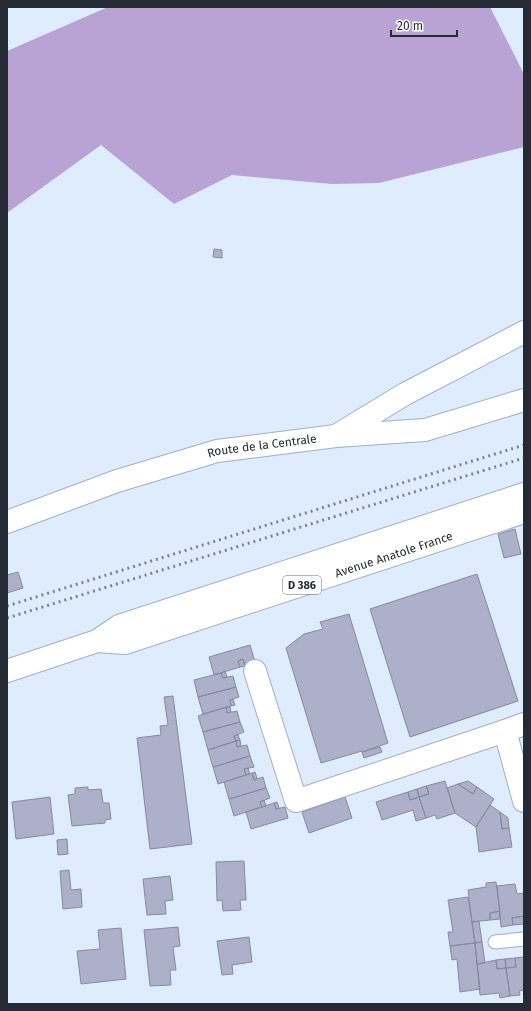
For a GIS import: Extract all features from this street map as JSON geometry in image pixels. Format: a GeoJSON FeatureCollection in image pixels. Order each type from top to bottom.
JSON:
{"type":"FeatureCollection","features":[{"type":"Feature","properties":{"kind":"street"},"geometry":{"type":"LineString","coordinates":[[336,436],[404,394],[524,332]]}},
{"type":"Feature","properties":{"kind":"street","name":"Route de la Centrale"},"geometry":{"type":"LineString","coordinates":[[7,522],[117,481],[217,451],[336,436],[425,430],[524,400]]}},
{"type":"Feature","properties":{"kind":"street","name":"D 386"},"geometry":{"type":"LineString","coordinates":[[507,511],[524,494]]}},
{"type":"Feature","properties":{"kind":"street","name":"Avenue Anatole France"},"geometry":{"type":"LineString","coordinates":[[7,671],[97,641],[119,626],[507,511]]}},
{"type":"Feature","properties":{"kind":"street"},"geometry":{"type":"LineString","coordinates":[[255,671],[296,801],[514,727],[524,801]]}},
{"type":"Feature","properties":{"kind":"lane"},"geometry":{"type":"LineString","coordinates":[[495,942],[524,939]]}},
{"type":"Feature","properties":{"kind":"shaded area"},"geometry":{"type":"Polygon","coordinates":[[[108,7],[490,7],[524,74],[524,147],[379,183],[332,184],[232,175],[174,204],[101,145],[7,213],[7,51],[108,7]]]}},
{"type":"Feature","properties":{"kind":"building"},"geometry":{"type":"Polygon","coordinates":[[[214,249],[222,250],[222,258],[213,257],[214,249]]]}},
{"type":"Feature","properties":{"kind":"building"},"geometry":{"type":"Polygon","coordinates":[[[515,529],[521,554],[504,558],[498,534],[515,529]]]}},
{"type":"Feature","properties":{"kind":"building"},"geometry":{"type":"Polygon","coordinates":[[[18,572],[23,588],[7,593],[7,575],[18,572]]]}},
{"type":"Feature","properties":{"kind":"building"},"geometry":{"type":"Polygon","coordinates":[[[477,574],[518,701],[410,737],[370,609],[477,574]]]}},
{"type":"Feature","properties":{"kind":"building"},"geometry":{"type":"Polygon","coordinates":[[[349,614],[388,743],[321,763],[286,648],[304,634],[323,629],[320,622],[349,614]]]}},
{"type":"Feature","properties":{"kind":"building"},"geometry":{"type":"Polygon","coordinates":[[[250,645],[255,662],[245,666],[243,659],[238,661],[240,667],[214,675],[209,657],[250,645]]]}},
{"type":"Feature","properties":{"kind":"building"},"geometry":{"type":"Polygon","coordinates":[[[243,659],[245,666],[240,667],[238,661],[243,659]]]}},
{"type":"Feature","properties":{"kind":"building"},"geometry":{"type":"Polygon","coordinates":[[[225,671],[227,677],[223,678],[221,673],[225,671]]]}},
{"type":"Feature","properties":{"kind":"building"},"geometry":{"type":"Polygon","coordinates":[[[221,673],[223,678],[233,676],[236,687],[198,697],[194,680],[221,673]]]}},
{"type":"Feature","properties":{"kind":"building"},"geometry":{"type":"Polygon","coordinates":[[[236,687],[239,697],[230,700],[231,706],[203,714],[198,697],[236,687]]]}},
{"type":"Feature","properties":{"kind":"building"},"geometry":{"type":"Polygon","coordinates":[[[173,696],[192,844],[150,849],[137,738],[161,735],[160,726],[168,725],[164,697],[173,696]]]}},
{"type":"Feature","properties":{"kind":"building"},"geometry":{"type":"Polygon","coordinates":[[[233,699],[235,705],[231,706],[230,700],[233,699]]]}},
{"type":"Feature","properties":{"kind":"building"},"geometry":{"type":"Polygon","coordinates":[[[226,707],[227,713],[237,711],[240,722],[203,732],[198,716],[226,707]]]}},
{"type":"Feature","properties":{"kind":"building"},"geometry":{"type":"Polygon","coordinates":[[[226,707],[230,707],[231,712],[227,713],[226,707]]]}},
{"type":"Feature","properties":{"kind":"building"},"geometry":{"type":"Polygon","coordinates":[[[240,722],[244,732],[234,736],[236,741],[208,750],[203,732],[240,722]]]}},
{"type":"Feature","properties":{"kind":"building"},"geometry":{"type":"Polygon","coordinates":[[[238,735],[240,740],[236,741],[234,736],[238,735]]]}},
{"type":"Feature","properties":{"kind":"building"},"geometry":{"type":"Polygon","coordinates":[[[240,740],[241,746],[237,747],[236,741],[240,740]]]}},
{"type":"Feature","properties":{"kind":"building"},"geometry":{"type":"Polygon","coordinates":[[[236,741],[237,747],[247,745],[250,756],[213,767],[208,750],[236,741]]]}},
{"type":"Feature","properties":{"kind":"building"},"geometry":{"type":"Polygon","coordinates":[[[380,747],[382,752],[364,758],[362,752],[380,747]]]}},
{"type":"Feature","properties":{"kind":"building"},"geometry":{"type":"Polygon","coordinates":[[[250,756],[254,767],[244,769],[246,775],[218,784],[213,767],[250,756]]]}},
{"type":"Feature","properties":{"kind":"building"},"geometry":{"type":"Polygon","coordinates":[[[248,768],[250,774],[246,775],[244,769],[248,768]]]}},
{"type":"Feature","properties":{"kind":"building"},"geometry":{"type":"Polygon","coordinates":[[[255,772],[257,778],[254,780],[252,773],[255,772]]]}},
{"type":"Feature","properties":{"kind":"building"},"geometry":{"type":"Polygon","coordinates":[[[252,773],[254,780],[263,777],[266,788],[229,799],[224,782],[252,773]]]}},
{"type":"Feature","properties":{"kind":"building"},"geometry":{"type":"Polygon","coordinates":[[[445,781],[455,813],[437,819],[435,815],[426,818],[419,797],[429,794],[426,786],[445,781]]]}},
{"type":"Feature","properties":{"kind":"building"},"geometry":{"type":"Polygon","coordinates":[[[468,781],[477,787],[473,794],[458,784],[468,781]]]}},
{"type":"Feature","properties":{"kind":"building"},"geometry":{"type":"Polygon","coordinates":[[[458,784],[473,794],[477,787],[494,799],[476,827],[455,813],[447,788],[458,784]]]}},
{"type":"Feature","properties":{"kind":"building"},"geometry":{"type":"Polygon","coordinates":[[[426,786],[429,794],[419,797],[417,789],[426,786]]]}},
{"type":"Feature","properties":{"kind":"building"},"geometry":{"type":"Polygon","coordinates":[[[88,787],[88,790],[101,789],[103,803],[109,803],[111,819],[105,820],[105,823],[72,826],[68,795],[75,794],[75,788],[88,787]]]}},
{"type":"Feature","properties":{"kind":"building"},"geometry":{"type":"Polygon","coordinates":[[[266,788],[270,798],[260,802],[262,807],[234,816],[229,799],[266,788]]]}},
{"type":"Feature","properties":{"kind":"building"},"geometry":{"type":"Polygon","coordinates":[[[417,789],[419,797],[410,800],[408,792],[417,789]]]}},
{"type":"Feature","properties":{"kind":"building"},"geometry":{"type":"Polygon","coordinates":[[[408,792],[410,800],[419,797],[426,818],[416,821],[413,810],[382,820],[376,802],[408,792]]]}},
{"type":"Feature","properties":{"kind":"building"},"geometry":{"type":"Polygon","coordinates":[[[50,797],[54,834],[16,839],[12,802],[50,797]]]}},
{"type":"Feature","properties":{"kind":"building"},"geometry":{"type":"Polygon","coordinates":[[[345,797],[352,818],[309,833],[302,812],[345,797]]]}},
{"type":"Feature","properties":{"kind":"building"},"geometry":{"type":"Polygon","coordinates":[[[264,800],[266,806],[262,807],[260,802],[264,800]]]}},
{"type":"Feature","properties":{"kind":"building"},"geometry":{"type":"Polygon","coordinates":[[[277,802],[279,808],[276,809],[274,803],[277,802]]]}},
{"type":"Feature","properties":{"kind":"building"},"geometry":{"type":"Polygon","coordinates":[[[274,803],[276,809],[285,807],[288,818],[251,829],[246,812],[274,803]]]}},
{"type":"Feature","properties":{"kind":"building"},"geometry":{"type":"Polygon","coordinates":[[[490,805],[500,812],[502,829],[509,828],[512,847],[479,852],[476,827],[490,805]]]}},
{"type":"Feature","properties":{"kind":"building"},"geometry":{"type":"Polygon","coordinates":[[[500,812],[508,818],[509,828],[502,829],[500,812]]]}},
{"type":"Feature","properties":{"kind":"building"},"geometry":{"type":"Polygon","coordinates":[[[67,839],[68,854],[58,855],[57,840],[67,839]]]}},
{"type":"Feature","properties":{"kind":"building"},"geometry":{"type":"Polygon","coordinates":[[[244,861],[246,900],[240,900],[241,910],[223,911],[222,900],[217,901],[216,862],[244,861]]]}},
{"type":"Feature","properties":{"kind":"building"},"geometry":{"type":"Polygon","coordinates":[[[69,870],[71,890],[81,889],[82,907],[63,909],[60,871],[69,870]]]}},
{"type":"Feature","properties":{"kind":"building"},"geometry":{"type":"Polygon","coordinates":[[[170,876],[173,900],[165,901],[166,914],[147,915],[143,879],[170,876]]]}},
{"type":"Feature","properties":{"kind":"building"},"geometry":{"type":"Polygon","coordinates":[[[496,882],[500,911],[490,913],[490,920],[472,922],[468,890],[486,887],[486,883],[496,882]]]}},
{"type":"Feature","properties":{"kind":"building"},"geometry":{"type":"Polygon","coordinates":[[[515,884],[517,894],[524,893],[524,916],[512,918],[513,925],[501,927],[497,886],[515,884]]]}},
{"type":"Feature","properties":{"kind":"building"},"geometry":{"type":"Polygon","coordinates":[[[468,897],[475,943],[450,946],[448,932],[453,932],[448,900],[468,897]]]}},
{"type":"Feature","properties":{"kind":"building"},"geometry":{"type":"Polygon","coordinates":[[[500,911],[500,919],[490,920],[490,913],[500,911]]]}},
{"type":"Feature","properties":{"kind":"building"},"geometry":{"type":"Polygon","coordinates":[[[524,916],[524,924],[513,925],[512,918],[524,916]]]}},
{"type":"Feature","properties":{"kind":"building"},"geometry":{"type":"Polygon","coordinates":[[[479,921],[482,942],[475,943],[472,922],[479,921]]]}},
{"type":"Feature","properties":{"kind":"building"},"geometry":{"type":"Polygon","coordinates":[[[178,927],[180,946],[173,947],[176,970],[170,970],[171,985],[150,986],[144,930],[178,927]]]}},
{"type":"Feature","properties":{"kind":"building"},"geometry":{"type":"Polygon","coordinates":[[[121,928],[126,979],[81,984],[77,951],[100,949],[98,930],[121,928]]]}},
{"type":"Feature","properties":{"kind":"building"},"geometry":{"type":"Polygon","coordinates":[[[249,937],[252,962],[232,965],[233,974],[222,975],[217,941],[249,937]]]}},
{"type":"Feature","properties":{"kind":"building"},"geometry":{"type":"Polygon","coordinates":[[[482,942],[485,963],[477,964],[475,943],[482,942]]]}},
{"type":"Feature","properties":{"kind":"building"},"geometry":{"type":"Polygon","coordinates":[[[475,943],[480,989],[460,992],[457,959],[452,960],[450,946],[475,943]]]}},
{"type":"Feature","properties":{"kind":"building"},"geometry":{"type":"Polygon","coordinates":[[[524,957],[524,990],[519,991],[520,995],[510,996],[506,968],[516,967],[515,958],[524,957]]]}},
{"type":"Feature","properties":{"kind":"building"},"geometry":{"type":"Polygon","coordinates":[[[515,958],[516,967],[506,968],[505,959],[515,958]]]}},
{"type":"Feature","properties":{"kind":"building"},"geometry":{"type":"Polygon","coordinates":[[[505,959],[506,968],[497,969],[496,960],[505,959]]]}},
{"type":"Feature","properties":{"kind":"building"},"geometry":{"type":"Polygon","coordinates":[[[496,960],[497,969],[506,968],[510,996],[500,998],[499,993],[480,995],[477,964],[496,960]]]}},
{"type":"Feature","properties":{"kind":"railway"},"geometry":{"type":"LineString","coordinates":[[7,606],[524,445]]}},
{"type":"Feature","properties":{"kind":"railway"},"geometry":{"type":"LineString","coordinates":[[7,618],[524,458]]}}]}
